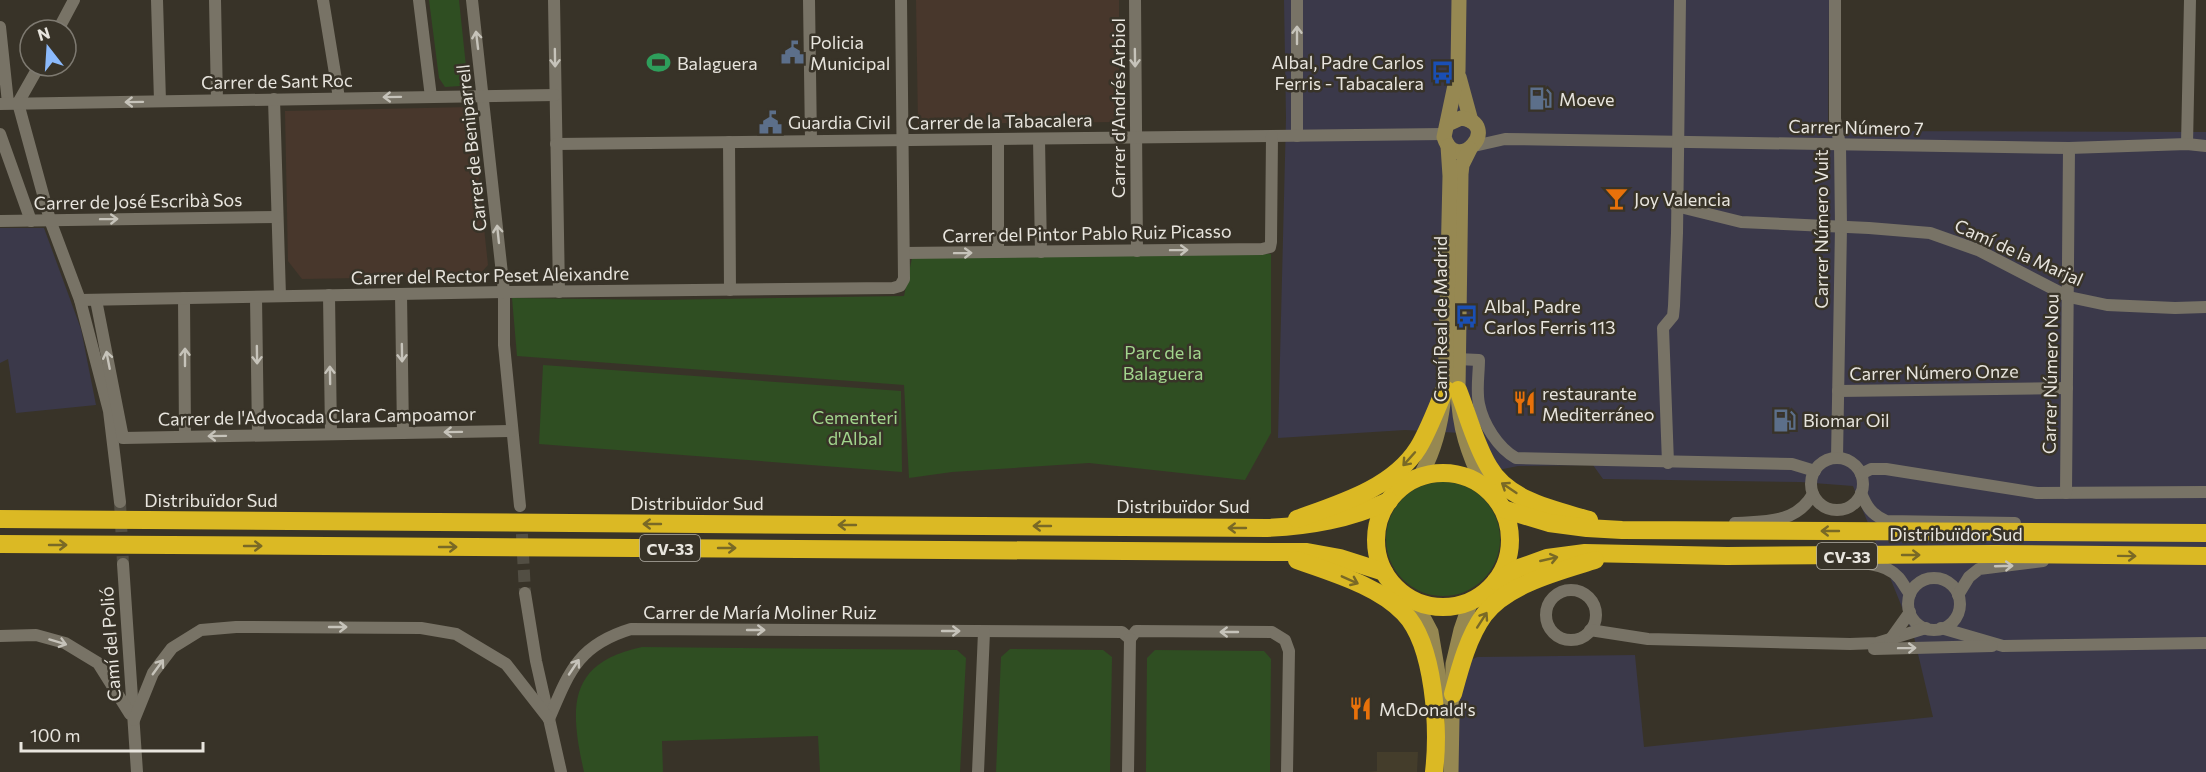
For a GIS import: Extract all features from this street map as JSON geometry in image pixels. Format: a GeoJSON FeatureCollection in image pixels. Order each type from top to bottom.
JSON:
{"type":"FeatureCollection","features":[{"type":"Feature","properties":{"kind":"highway"},"geometry":{"type":"LineString","coordinates":[[1268,528],[1337,505],[1394,474],[1411,459],[1451,389]]}},
{"type":"Feature","properties":{"kind":"highway"},"geometry":{"type":"LineString","coordinates":[[1451,389],[1483,457],[1502,484],[1541,505],[1622,530]]}},
{"type":"Feature","properties":{"kind":"highway","name":"CV-33"},"geometry":{"type":"LineString","coordinates":[[1441,473],[1464,476],[1484,487],[1503,509],[1509,528],[1510,546],[1505,565],[1496,582],[1472,601],[1452,606],[1433,606],[1414,600],[1392,584],[1377,555],[1376,536],[1380,518],[1389,501],[1402,487],[1419,478],[1441,473]]}},
{"type":"Feature","properties":{"kind":"highway","name":"Distribuïdor Sud"},"geometry":{"type":"LineString","coordinates":[[0,519],[1268,528],[1315,525],[1364,512],[1389,501]]}},
{"type":"Feature","properties":{"kind":"highway","name":"Distribuïdor Sud"},"geometry":{"type":"LineString","coordinates":[[1503,509],[1549,523],[1622,530],[2205,534]]}},
{"type":"Feature","properties":{"kind":"highway","name":"CV-33"},"geometry":{"type":"LineString","coordinates":[[0,544],[1307,552],[1340,558],[1384,572]]}},
{"type":"Feature","properties":{"kind":"highway"},"geometry":{"type":"LineString","coordinates":[[1276,552],[1363,586],[1404,613],[1413,626],[1428,667],[1432,687],[1436,727],[1434,772]]}},
{"type":"Feature","properties":{"kind":"highway"},"geometry":{"type":"LineString","coordinates":[[1453,694],[1475,631],[1483,616],[1494,604],[1510,592],[1549,575],[1624,552]]}},
{"type":"Feature","properties":{"kind":"highway","name":"Distribuïdor Sud"},"geometry":{"type":"LineString","coordinates":[[1496,582],[1519,568],[1547,558],[1585,553],[1624,552],[1727,556],[2205,556]]}},
{"type":"Feature","properties":{"kind":"street"},"geometry":{"type":"LineString","coordinates":[[64,18],[74,0]]}},
{"type":"Feature","properties":{"kind":"street"},"geometry":{"type":"LineString","coordinates":[[157,0],[160,101]]}},
{"type":"Feature","properties":{"kind":"street"},"geometry":{"type":"LineString","coordinates":[[215,0],[217,100]]}},
{"type":"Feature","properties":{"kind":"street"},"geometry":{"type":"LineString","coordinates":[[323,0],[339,98]]}},
{"type":"Feature","properties":{"kind":"street"},"geometry":{"type":"LineString","coordinates":[[419,0],[431,96]]}},
{"type":"Feature","properties":{"kind":"street","name":"Carrer de Beniparrell"},"geometry":{"type":"LineString","coordinates":[[472,0],[504,292],[504,345],[520,506]]}},
{"type":"Feature","properties":{"kind":"street"},"geometry":{"type":"LineString","coordinates":[[554,0],[559,292]]}},
{"type":"Feature","properties":{"kind":"street"},"geometry":{"type":"LineString","coordinates":[[809,0],[811,141]]}},
{"type":"Feature","properties":{"kind":"street"},"geometry":{"type":"LineString","coordinates":[[901,0],[904,253]]}},
{"type":"Feature","properties":{"kind":"street","name":"Carrer d'Andrés Arbiol"},"geometry":{"type":"LineString","coordinates":[[1135,0],[1137,251]]}},
{"type":"Feature","properties":{"kind":"street"},"geometry":{"type":"LineString","coordinates":[[1297,0],[1297,136]]}},
{"type":"Feature","properties":{"kind":"street"},"geometry":{"type":"LineString","coordinates":[[1459,0],[1458,71],[1478,135],[1472,147],[1461,152],[1447,135],[1461,118],[1474,125]]}},
{"type":"Feature","properties":{"kind":"street"},"geometry":{"type":"LineString","coordinates":[[1668,463],[1663,328],[1673,316],[1677,233],[1680,0]]}},
{"type":"Feature","properties":{"kind":"street","name":"Carrer Número Vuit"},"geometry":{"type":"LineString","coordinates":[[1835,0],[1835,119],[1840,145],[1841,227],[1838,458]]}},
{"type":"Feature","properties":{"kind":"street"},"geometry":{"type":"LineString","coordinates":[[2187,144],[2190,0]]}},
{"type":"Feature","properties":{"kind":"street"},"geometry":{"type":"LineString","coordinates":[[0,27],[9,103],[80,300],[109,411],[120,502]]}},
{"type":"Feature","properties":{"kind":"street","name":"Camí Real de Madrid"},"geometry":{"type":"LineString","coordinates":[[1458,71],[1447,135],[1450,176],[1451,389],[1462,434],[1484,487]]}},
{"type":"Feature","properties":{"kind":"street"},"geometry":{"type":"LineString","coordinates":[[9,103],[29,78]]}},
{"type":"Feature","properties":{"kind":"street","name":"Carrer de Sant Roc"},"geometry":{"type":"LineString","coordinates":[[9,103],[555,95]]}},
{"type":"Feature","properties":{"kind":"street"},"geometry":{"type":"LineString","coordinates":[[274,99],[280,296]]}},
{"type":"Feature","properties":{"kind":"street","name":"Carrer Número 7"},"geometry":{"type":"LineString","coordinates":[[1474,125],[1505,139]]}},
{"type":"Feature","properties":{"kind":"street"},"geometry":{"type":"LineString","coordinates":[[0,134],[31,220]]}},
{"type":"Feature","properties":{"kind":"street","name":"Carrer de la Tabacalera"},"geometry":{"type":"LineString","coordinates":[[556,144],[1447,135]]}},
{"type":"Feature","properties":{"kind":"street","name":"Carrer del Pintor Pablo Ruiz Picasso"},"geometry":{"type":"LineString","coordinates":[[904,253],[1262,249],[1269,247],[1271,242],[1272,136]]}},
{"type":"Feature","properties":{"kind":"street"},"geometry":{"type":"LineString","coordinates":[[998,139],[998,252]]}},
{"type":"Feature","properties":{"kind":"street"},"geometry":{"type":"LineString","coordinates":[[1039,139],[1041,252]]}},
{"type":"Feature","properties":{"kind":"street","name":"Carrer Número 7"},"geometry":{"type":"LineString","coordinates":[[1472,147],[1505,139],[2070,148],[2187,144],[2206,146]]}},
{"type":"Feature","properties":{"kind":"street"},"geometry":{"type":"LineString","coordinates":[[729,142],[730,290]]}},
{"type":"Feature","properties":{"kind":"street","name":"Camí Real de Madrid"},"geometry":{"type":"LineString","coordinates":[[1419,478],[1432,454],[1451,389],[1457,359],[1461,174],[1462,165],[1472,147]]}},
{"type":"Feature","properties":{"kind":"street","name":"Carrer Número Nou"},"geometry":{"type":"LineString","coordinates":[[2066,493],[2070,148]]}},
{"type":"Feature","properties":{"kind":"street","name":"Camí de la Marjal"},"geometry":{"type":"LineString","coordinates":[[1676,206],[1741,222],[1930,233],[1978,250],[2069,297],[2106,305],[2206,307]]}},
{"type":"Feature","properties":{"kind":"street","name":"Carrer de José Escribà Sos"},"geometry":{"type":"LineString","coordinates":[[0,221],[277,217]]}},
{"type":"Feature","properties":{"kind":"street","name":"Carrer del Rector Peset Aleixandre"},"geometry":{"type":"LineString","coordinates":[[80,300],[893,288],[900,286],[904,279],[904,253]]}},
{"type":"Feature","properties":{"kind":"street"},"geometry":{"type":"LineString","coordinates":[[401,294],[403,433]]}},
{"type":"Feature","properties":{"kind":"street"},"geometry":{"type":"LineString","coordinates":[[329,295],[331,434]]}},
{"type":"Feature","properties":{"kind":"street"},"geometry":{"type":"LineString","coordinates":[[256,297],[258,435]]}},
{"type":"Feature","properties":{"kind":"street"},"geometry":{"type":"LineString","coordinates":[[184,298],[186,436]]}},
{"type":"Feature","properties":{"kind":"street","name":"Carrer de l'Advocada Clara Campoamor"},"geometry":{"type":"LineString","coordinates":[[96,300],[123,438],[512,431]]}},
{"type":"Feature","properties":{"kind":"street"},"geometry":{"type":"LineString","coordinates":[[1457,359],[1479,360],[1479,404],[1489,429],[1506,453],[1516,458],[1792,464],[1815,471]]}},
{"type":"Feature","properties":{"kind":"street","name":"Carrer Número Onze"},"geometry":{"type":"LineString","coordinates":[[1838,391],[2067,388]]}},
{"type":"Feature","properties":{"kind":"street"},"geometry":{"type":"LineString","coordinates":[[1838,458],[1852,463],[1861,474],[1863,487],[1857,500],[1850,506],[1833,509],[1824,506],[1813,494],[1812,478],[1824,461],[1838,458]]}},
{"type":"Feature","properties":{"kind":"street"},"geometry":{"type":"LineString","coordinates":[[1861,474],[1871,469],[1886,469],[2037,493],[2206,492]]}},
{"type":"Feature","properties":{"kind":"street"},"geometry":{"type":"LineString","coordinates":[[1861,493],[1867,508],[1874,516],[1886,521],[2036,524],[2069,532]]}},
{"type":"Feature","properties":{"kind":"street"},"geometry":{"type":"LineString","coordinates":[[1710,531],[1732,523],[1787,518],[1800,509],[1813,494]]}},
{"type":"Feature","properties":{"kind":"street"},"geometry":{"type":"LineString","coordinates":[[1958,595],[1969,577],[1979,569],[2089,555]]}},
{"type":"Feature","properties":{"kind":"street"},"geometry":{"type":"LineString","coordinates":[[1727,556],[1746,562],[1872,565],[1893,572],[1900,578],[1910,594],[1910,612],[1890,639]]}},
{"type":"Feature","properties":{"kind":"street","name":"Camí del Polió"},"geometry":{"type":"LineString","coordinates":[[123,564],[137,772]]}},
{"type":"Feature","properties":{"kind":"street"},"geometry":{"type":"LineString","coordinates":[[1910,594],[1920,582],[1934,578],[1949,583],[1960,601],[1958,614],[1951,623],[1941,628]]}},
{"type":"Feature","properties":{"kind":"street"},"geometry":{"type":"LineString","coordinates":[[1569,590],[1578,591],[1589,598],[1595,611],[1593,626],[1590,630],[1577,639],[1569,640],[1555,634],[1548,625],[1546,614],[1551,600],[1558,594],[1569,590]]}},
{"type":"Feature","properties":{"kind":"street"},"geometry":{"type":"LineString","coordinates":[[525,593],[536,662],[561,772]]}},
{"type":"Feature","properties":{"kind":"street"},"geometry":{"type":"LineString","coordinates":[[1414,600],[1431,632],[1438,667],[1443,714],[1442,772]]}},
{"type":"Feature","properties":{"kind":"street"},"geometry":{"type":"LineString","coordinates":[[1451,772],[1456,647],[1472,601]]}},
{"type":"Feature","properties":{"kind":"street"},"geometry":{"type":"LineString","coordinates":[[1910,612],[1919,624],[1926,628]]}},
{"type":"Feature","properties":{"kind":"street"},"geometry":{"type":"LineString","coordinates":[[1958,614],[1976,637]]}},
{"type":"Feature","properties":{"kind":"street"},"geometry":{"type":"LineString","coordinates":[[134,720],[153,673],[172,648],[201,630],[236,627],[422,628],[456,634],[506,664],[549,719]]}},
{"type":"Feature","properties":{"kind":"street"},"geometry":{"type":"LineString","coordinates":[[1590,630],[1648,639],[1850,644],[1877,643],[1926,628],[1941,628],[2003,646]]}},
{"type":"Feature","properties":{"kind":"street","name":"Carrer de María Moliner Ruiz"},"geometry":{"type":"LineString","coordinates":[[549,719],[564,682],[576,662],[593,646],[613,634],[630,629],[1122,632],[1130,639]]}},
{"type":"Feature","properties":{"kind":"street"},"geometry":{"type":"LineString","coordinates":[[1128,772],[1130,639],[1136,631],[1272,632],[1285,640],[1289,651],[1287,772]]}},
{"type":"Feature","properties":{"kind":"street"},"geometry":{"type":"LineString","coordinates":[[978,772],[984,632]]}},
{"type":"Feature","properties":{"kind":"street"},"geometry":{"type":"LineString","coordinates":[[0,636],[36,635],[65,643],[98,663],[121,696],[134,720]]}},
{"type":"Feature","properties":{"kind":"street"},"geometry":{"type":"LineString","coordinates":[[1850,644],[1868,649],[2206,644]]}},
{"type":"Feature","properties":{"kind":"shaded area"},"geometry":{"type":"Polygon","coordinates":[[[916,0],[1119,0],[1119,122],[918,124],[916,0]]]}},
{"type":"Feature","properties":{"kind":"shaded area"},"geometry":{"type":"Polygon","coordinates":[[[1284,0],[1829,0],[1828,129],[1852,131],[2206,132],[2206,772],[1428,772],[1429,682],[1477,657],[1635,655],[1644,747],[1933,717],[1914,637],[1853,486],[1800,482],[1603,479],[1593,465],[1518,466],[1498,470],[1480,434],[1405,430],[1278,438],[1286,118],[1284,0]]]}},
{"type":"Feature","properties":{"kind":"shaded area"},"geometry":{"type":"Polygon","coordinates":[[[471,107],[488,265],[478,276],[302,279],[288,261],[285,111],[471,107]]]}},
{"type":"Feature","properties":{"kind":"shaded area"},"geometry":{"type":"Polygon","coordinates":[[[0,228],[44,228],[81,329],[96,405],[16,413],[8,359],[0,363],[0,228]]]}},
{"type":"Feature","properties":{"kind":"shaded area"},"geometry":{"type":"Polygon","coordinates":[[[1377,752],[1418,752],[1417,772],[1367,772],[1377,771],[1377,752]]]}},
{"type":"Feature","properties":{"kind":"green space"},"geometry":{"type":"Polygon","coordinates":[[[429,0],[459,0],[467,76],[460,86],[445,87],[439,78],[429,0]]]}},
{"type":"Feature","properties":{"kind":"green space","name":"Parc de la Balaguera"},"geometry":{"type":"Polygon","coordinates":[[[1271,254],[1271,433],[1245,480],[1089,463],[952,472],[909,478],[904,385],[517,356],[512,298],[661,300],[904,296],[912,258],[1271,254]]]}},
{"type":"Feature","properties":{"kind":"green space","name":"Cementeri d'Albal"},"geometry":{"type":"Polygon","coordinates":[[[543,365],[901,391],[902,472],[539,444],[543,365]]]}},
{"type":"Feature","properties":{"kind":"green space"},"geometry":{"type":"Polygon","coordinates":[[[1443,482],[1465,486],[1483,499],[1496,517],[1500,539],[1496,561],[1483,579],[1465,592],[1443,596],[1421,592],[1403,579],[1390,561],[1386,539],[1390,517],[1403,499],[1421,486],[1443,482]]]}},
{"type":"Feature","properties":{"kind":"green space"},"geometry":{"type":"Polygon","coordinates":[[[642,647],[957,650],[966,658],[960,772],[820,772],[818,736],[662,741],[663,772],[584,772],[576,728],[579,692],[587,677],[599,664],[617,654],[642,647]]]}},
{"type":"Feature","properties":{"kind":"green space"},"geometry":{"type":"Polygon","coordinates":[[[1010,649],[1103,650],[1112,657],[1110,772],[996,772],[1001,657],[1010,649]]]}},
{"type":"Feature","properties":{"kind":"green space"},"geometry":{"type":"Polygon","coordinates":[[[1155,650],[1264,651],[1271,659],[1270,772],[1146,772],[1147,658],[1155,650]]]}},
{"type":"Feature","properties":{"kind":"tunnel"},"geometry":{"type":"LineString","coordinates":[[120,502],[123,564]]}},
{"type":"Feature","properties":{"kind":"tunnel"},"geometry":{"type":"LineString","coordinates":[[521,516],[525,593]]}},
{"type":"Feature","properties":{"kind":"place","name":"Policia Municipal"},"geometry":{"type":"Point","coordinates":[792,52]}},
{"type":"Feature","properties":{"kind":"place","name":"Balaguera"},"geometry":{"type":"Point","coordinates":[659,63]}},
{"type":"Feature","properties":{"kind":"place","name":"Albal, Padre Carlos Ferris - Tabacalera"},"geometry":{"type":"Point","coordinates":[1442,72]}},
{"type":"Feature","properties":{"kind":"place","name":"Moeve"},"geometry":{"type":"Point","coordinates":[1541,99]}},
{"type":"Feature","properties":{"kind":"place","name":"Guardia Civil"},"geometry":{"type":"Point","coordinates":[770,122]}},
{"type":"Feature","properties":{"kind":"place","name":"Joy Valencia"},"geometry":{"type":"Point","coordinates":[1616,199]}},
{"type":"Feature","properties":{"kind":"place","name":"Albal, Padre Carlos Ferris 113"},"geometry":{"type":"Point","coordinates":[1466,316]}},
{"type":"Feature","properties":{"kind":"place","name":"restaurante Mediterráneo"},"geometry":{"type":"Point","coordinates":[1524,403]}},
{"type":"Feature","properties":{"kind":"place","name":"Biomar Oil"},"geometry":{"type":"Point","coordinates":[1785,420]}},
{"type":"Feature","properties":{"kind":"place","name":"McDonald's"},"geometry":{"type":"Point","coordinates":[1361,709]}}]}
